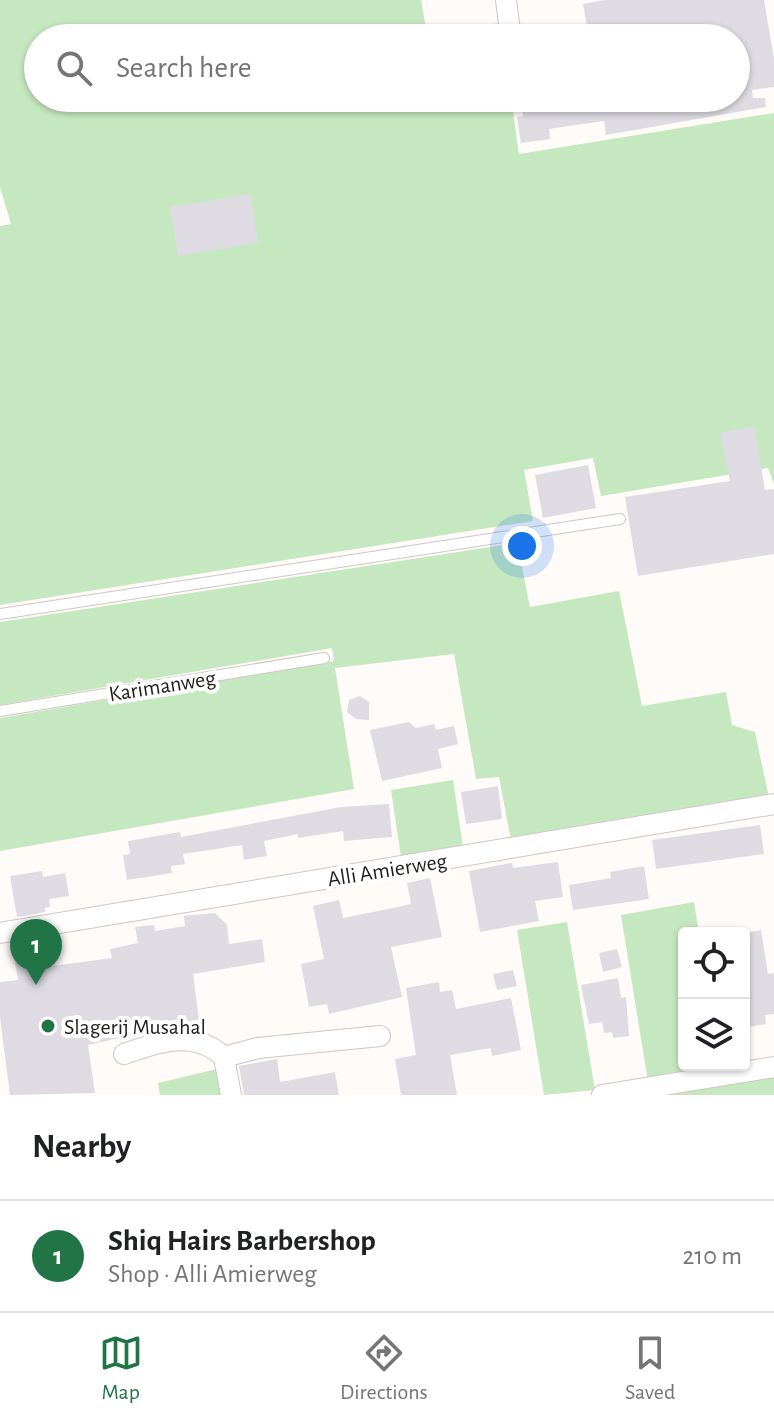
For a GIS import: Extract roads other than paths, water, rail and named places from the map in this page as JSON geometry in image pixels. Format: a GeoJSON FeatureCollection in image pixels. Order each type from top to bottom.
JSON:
{"type":"FeatureCollection","features":[{"type":"Feature","properties":{"kind":"street"},"geometry":{"type":"LineString","coordinates":[[506,0],[509,24]]}},
{"type":"Feature","properties":{"kind":"street","name":"Alli Amierweg"},"geometry":{"type":"LineString","coordinates":[[0,933],[774,804]]}},
{"type":"Feature","properties":{"kind":"street"},"geometry":{"type":"LineString","coordinates":[[224,1057],[258,1048],[380,1036]]}},
{"type":"Feature","properties":{"kind":"street"},"geometry":{"type":"LineString","coordinates":[[124,1054],[159,1041],[182,1038],[214,1048],[224,1057],[231,1095]]}},
{"type":"Feature","properties":{"kind":"street"},"geometry":{"type":"LineString","coordinates":[[602,1095],[774,1067]]}},
{"type":"Feature","properties":{"kind":"lane"},"geometry":{"type":"LineString","coordinates":[[0,614],[620,519]]}},
{"type":"Feature","properties":{"kind":"lane","name":"Karimanweg"},"geometry":{"type":"LineString","coordinates":[[0,711],[324,658]]}},
{"type":"Feature","properties":{"kind":"place","name":"Shiq Hairs Barbershop"},"geometry":{"type":"Point","coordinates":[36,985]}},
{"type":"Feature","properties":{"kind":"place","name":"Slagerij Musahal"},"geometry":{"type":"Point","coordinates":[48,1026]}}]}
